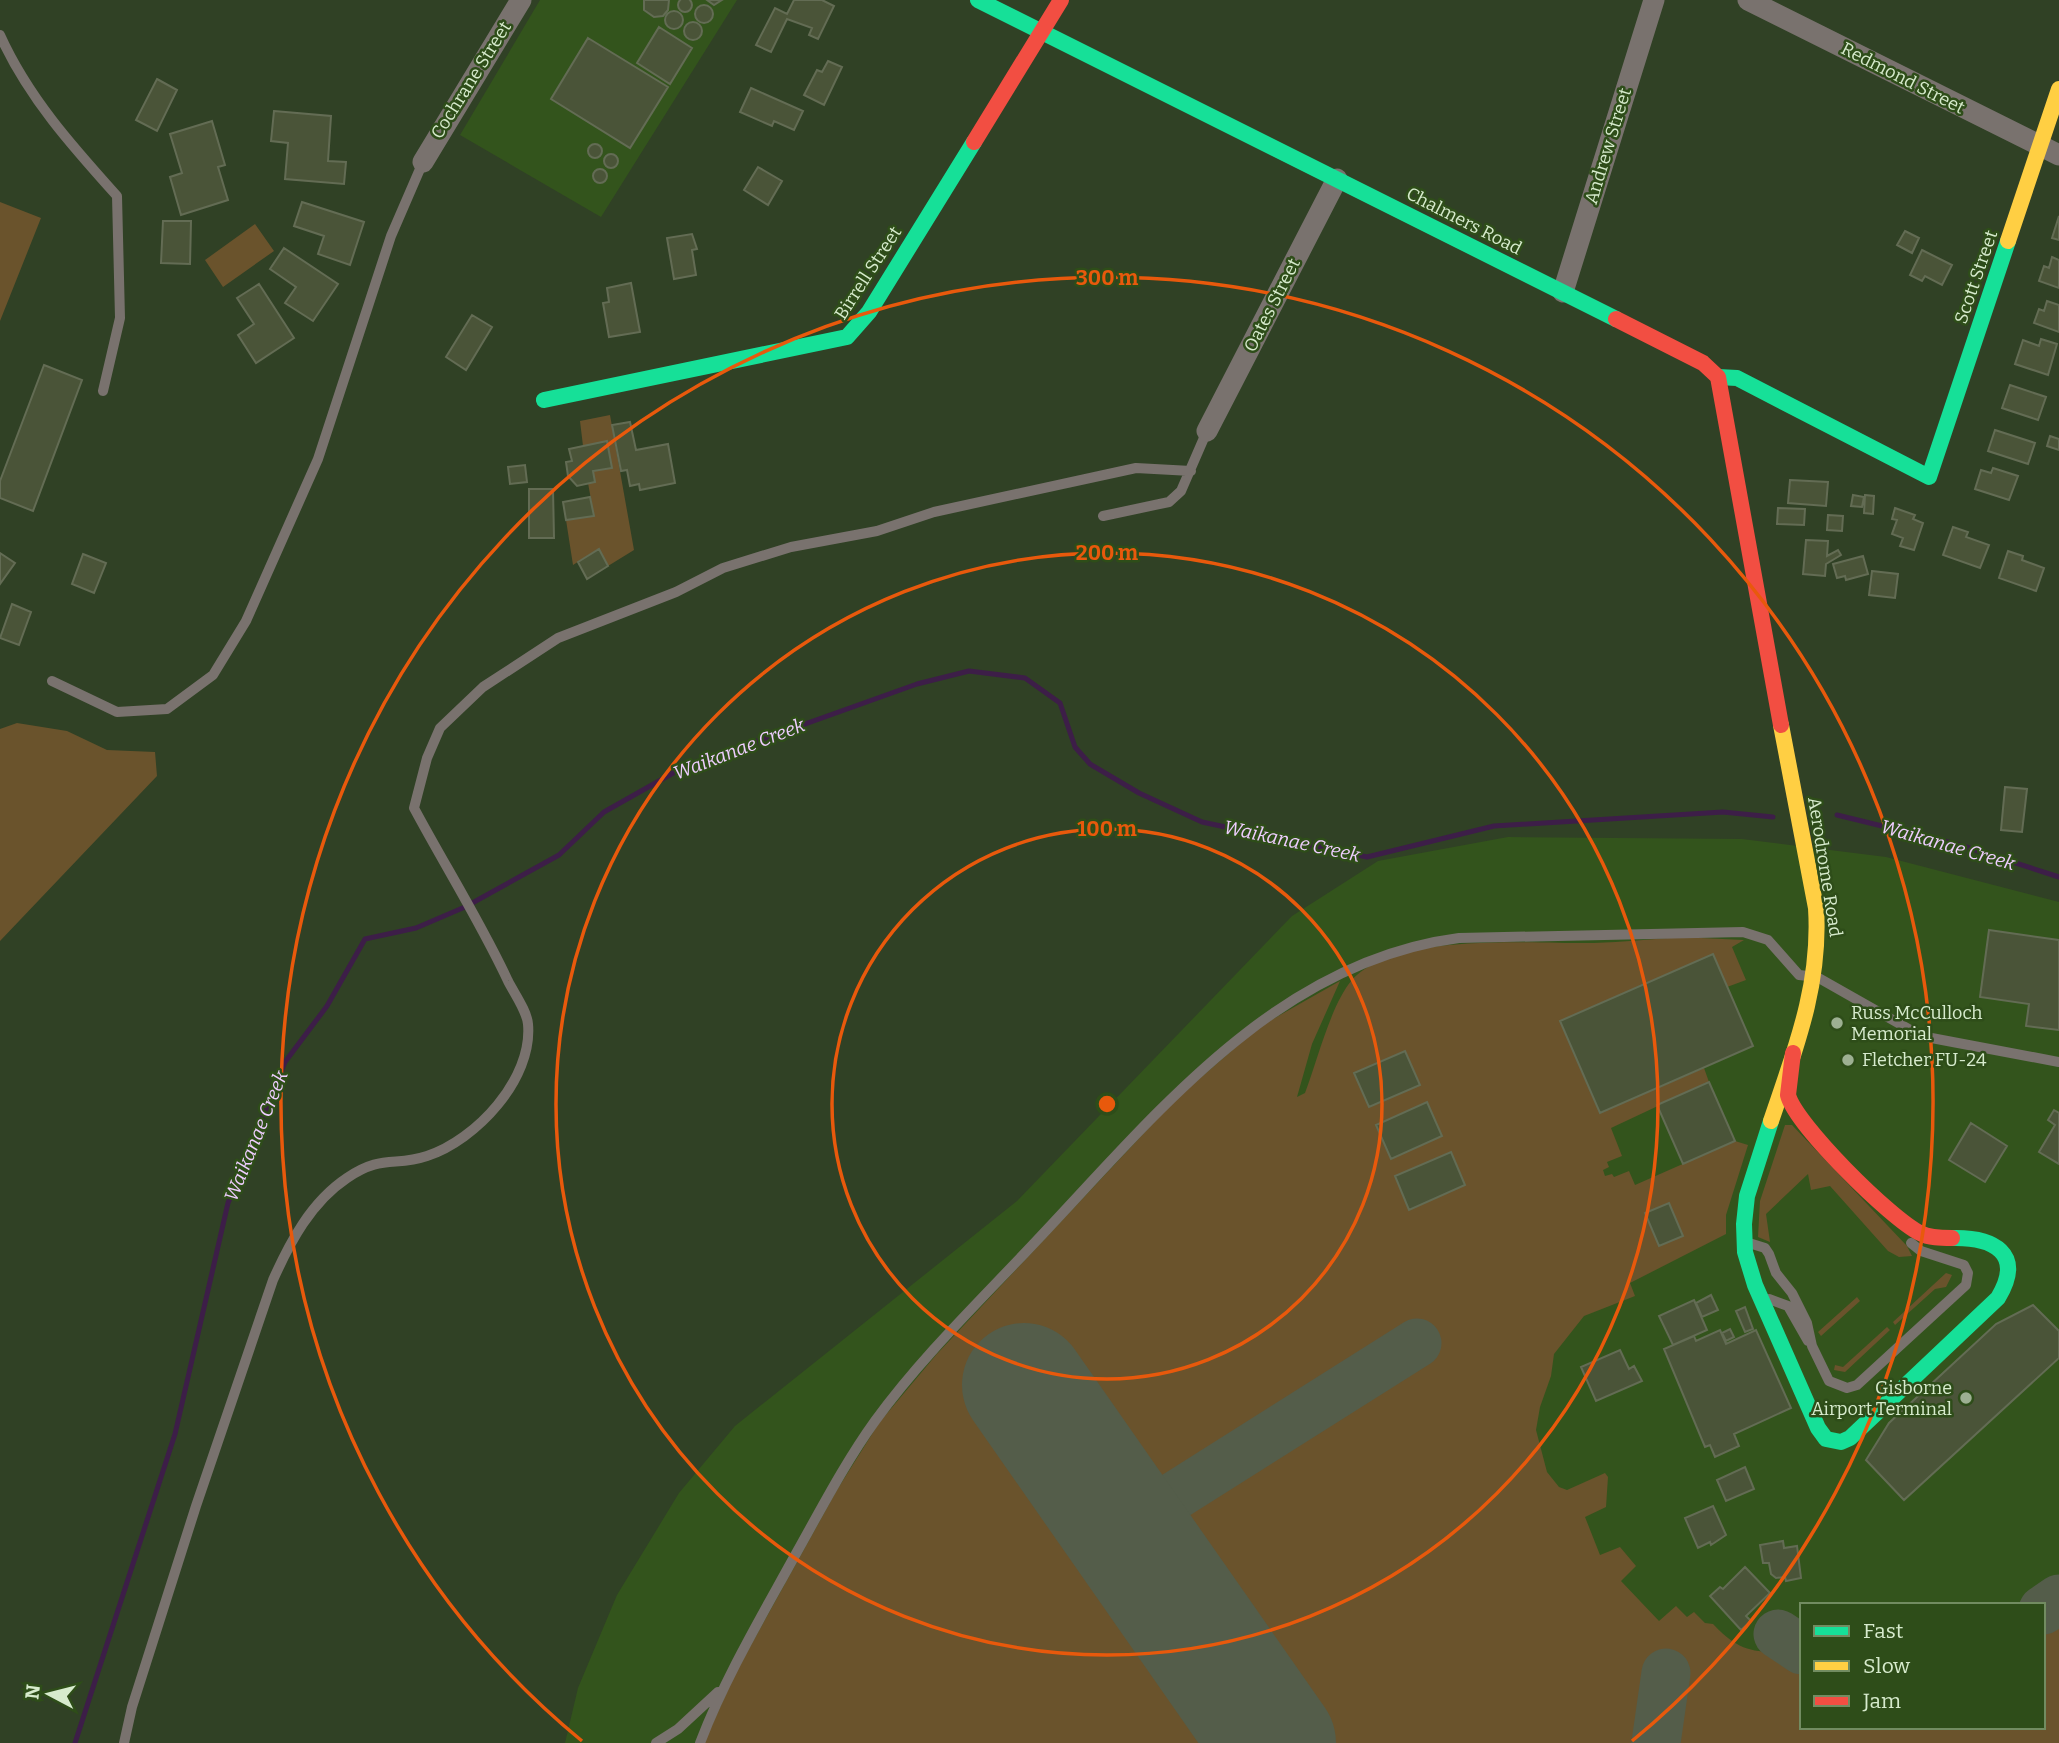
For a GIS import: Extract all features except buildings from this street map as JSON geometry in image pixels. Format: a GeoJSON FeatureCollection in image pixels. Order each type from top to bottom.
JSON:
{"type":"FeatureCollection","features":[{"type":"Feature","properties":{"kind":"street","name":"Cochrane Street"},"geometry":{"type":"LineString","coordinates":[[423,162],[521,0]]}},
{"type":"Feature","properties":{"kind":"street","name":"Chalmers Road"},"geometry":{"type":"LineString","coordinates":[[978,0],[1703,363],[1718,377],[1737,378],[1929,477]]}},
{"type":"Feature","properties":{"kind":"street","name":"Birrell Street"},"geometry":{"type":"LineString","coordinates":[[544,400],[847,337],[858,328],[869,312],[1061,0]]}},
{"type":"Feature","properties":{"kind":"street","name":"Andrew Street"},"geometry":{"type":"LineString","coordinates":[[1563,292],[1654,0]]}},
{"type":"Feature","properties":{"kind":"street","name":"Redmond Street"},"geometry":{"type":"LineString","coordinates":[[1748,0],[2050,150]]}},
{"type":"Feature","properties":{"kind":"street","name":"Scott Street"},"geometry":{"type":"LineString","coordinates":[[1929,477],[2050,150],[2059,89]]}},
{"type":"Feature","properties":{"kind":"street","name":"Oates Street"},"geometry":{"type":"LineString","coordinates":[[1208,431],[1337,179]]}},
{"type":"Feature","properties":{"kind":"street","name":"Aerodrome Road"},"geometry":{"type":"LineString","coordinates":[[1718,377],[1752,576],[1816,908],[1819,946],[1816,977],[1749,1185],[1743,1231],[1747,1262],[1758,1291],[1818,1428],[1830,1441],[1841,1442],[1850,1438],[1998,1298],[2007,1278],[2006,1257],[1995,1245],[1983,1240],[1920,1234],[1908,1227],[1850,1172]]}},
{"type":"Feature","properties":{"kind":"street"},"geometry":{"type":"LineString","coordinates":[[1793,1054],[1788,1078],[1790,1105],[1850,1172]]}},
{"type":"Feature","properties":{"kind":"lane"},"geometry":{"type":"LineString","coordinates":[[0,35],[16,72],[62,135],[117,196],[120,318],[103,391]]}},
{"type":"Feature","properties":{"kind":"lane"},"geometry":{"type":"LineString","coordinates":[[52,681],[117,712],[167,709],[213,675],[246,621],[318,459],[391,236],[423,162]]}},
{"type":"Feature","properties":{"kind":"lane"},"geometry":{"type":"LineString","coordinates":[[1103,516],[1169,502],[1181,491],[1208,431]]}},
{"type":"Feature","properties":{"kind":"lane"},"geometry":{"type":"LineString","coordinates":[[124,1743],[132,1707],[196,1506],[273,1280],[289,1244],[302,1223],[344,1180],[372,1163],[427,1156],[452,1143],[496,1110],[517,1078],[526,1045],[528,1023],[478,918],[414,808],[427,758],[440,728],[483,687],[558,638],[676,592],[723,568],[791,547],[877,531],[934,512],[1136,468],[1191,471]]}},
{"type":"Feature","properties":{"kind":"lane"},"geometry":{"type":"LineString","coordinates":[[701,1743],[725,1684],[838,1479],[875,1421],[930,1354],[1189,1079],[1238,1036],[1299,997],[1365,963],[1421,943],[1459,938],[1743,932],[1769,940],[1799,975],[1816,977],[1921,1036],[2059,1062]]}},
{"type":"Feature","properties":{"kind":"lane"},"geometry":{"type":"LineString","coordinates":[[1758,1291],[1766,1298],[1788,1306],[1829,1381],[1838,1387],[1852,1387],[1963,1288],[1968,1277],[1961,1263],[1927,1253],[1910,1243],[1873,1205],[1850,1172]]}},
{"type":"Feature","properties":{"kind":"lane"},"geometry":{"type":"LineString","coordinates":[[1743,1231],[1748,1242],[1765,1248],[1769,1254],[1776,1273],[1792,1293],[1807,1323],[1812,1346]]}},
{"type":"Feature","properties":{"kind":"lane"},"geometry":{"type":"LineString","coordinates":[[656,1743],[678,1729],[725,1684]]}},
{"type":"Feature","properties":{"kind":"shaded area"},"geometry":{"type":"Polygon","coordinates":[[[540,0],[737,0],[601,217],[460,135],[540,0]]]}},
{"type":"Feature","properties":{"kind":"shaded area"},"geometry":{"type":"Polygon","coordinates":[[[0,202],[41,218],[0,321],[0,202]]]}},
{"type":"Feature","properties":{"kind":"shaded area"},"geometry":{"type":"Polygon","coordinates":[[[255,224],[274,251],[223,287],[205,260],[255,224]]]}},
{"type":"Feature","properties":{"kind":"shaded area"},"geometry":{"type":"Polygon","coordinates":[[[610,415],[634,550],[608,566],[598,549],[573,565],[566,520],[594,516],[588,483],[593,471],[611,468],[606,441],[583,446],[580,421],[610,415]]]}},
{"type":"Feature","properties":{"kind":"shaded area"},"geometry":{"type":"Polygon","coordinates":[[[17,723],[67,731],[107,750],[155,752],[157,776],[0,941],[0,729],[17,723]]]}},
{"type":"Feature","properties":{"kind":"shaded area"},"geometry":{"type":"Polygon","coordinates":[[[1508,837],[1742,839],[1886,857],[2059,902],[2059,1743],[565,1743],[578,1688],[617,1595],[679,1493],[735,1426],[1017,1201],[1292,916],[1378,861],[1508,837]]]}},
{"type":"Feature","properties":{"kind":"shaded area"},"geometry":{"type":"Polygon","coordinates":[[[1680,937],[1744,940],[1732,947],[1746,980],[1727,987],[1600,1113],[1704,1068],[1709,1082],[1611,1128],[1622,1156],[1607,1162],[1609,1167],[1603,1170],[1605,1176],[1612,1174],[1614,1177],[1629,1171],[1635,1185],[1735,1141],[1748,1145],[1726,1215],[1726,1234],[1630,1283],[1635,1296],[1584,1316],[1554,1354],[1551,1376],[1540,1407],[1536,1430],[1547,1472],[1559,1487],[1567,1490],[1605,1473],[1608,1477],[1606,1507],[1585,1517],[1600,1555],[1620,1547],[1636,1566],[1621,1581],[1659,1621],[1676,1606],[1687,1617],[1694,1612],[1705,1623],[1713,1624],[1725,1636],[1745,1648],[1800,1658],[1800,1729],[2045,1729],[2045,1616],[2059,1610],[2059,1743],[704,1743],[735,1674],[837,1490],[879,1423],[936,1355],[1175,1100],[1259,1027],[1340,981],[1312,1044],[1297,1097],[1305,1093],[1337,1003],[1352,980],[1373,964],[1400,954],[1432,947],[1502,942],[1594,943],[1680,937]]]}},
{"type":"Feature","properties":{"kind":"shaded area"},"geometry":{"type":"Polygon","coordinates":[[[1785,1125],[1792,1125],[1907,1246],[1912,1256],[1899,1257],[1888,1251],[1830,1186],[1811,1190],[1808,1174],[1766,1214],[1770,1242],[1758,1237],[1760,1201],[1785,1125]]]}},
{"type":"Feature","properties":{"kind":"shaded area"},"geometry":{"type":"Polygon","coordinates":[[[1946,1273],[1952,1275],[1946,1287],[1935,1289],[1895,1325],[1893,1322],[1946,1273]]]}},
{"type":"Feature","properties":{"kind":"shaded area"},"geometry":{"type":"Polygon","coordinates":[[[1857,1297],[1860,1301],[1821,1336],[1818,1332],[1857,1297]]]}},
{"type":"Feature","properties":{"kind":"shaded area"},"geometry":{"type":"Polygon","coordinates":[[[1887,1327],[1890,1330],[1845,1372],[1834,1370],[1835,1365],[1843,1367],[1887,1327]]]}},
{"type":"Feature","properties":{"kind":"waterway","name":"Waikanae Creek"},"geometry":{"type":"LineString","coordinates":[[75,1743],[175,1434],[228,1203],[285,1062],[327,1006],[365,939],[416,928],[465,907],[559,855],[604,812],[682,768],[917,684],[969,671],[1025,678],[1060,703],[1075,747],[1090,764],[1139,793],[1202,822],[1367,857],[1494,826],[1723,812],[1773,817]]}},
{"type":"Feature","properties":{"kind":"waterway","name":"Waikanae Creek"},"geometry":{"type":"LineString","coordinates":[[1837,815],[1960,845],[2059,877]]}},
{"type":"Feature","properties":{"kind":"taxiway"},"geometry":{"type":"LineString","coordinates":[[1124,1528],[1417,1343]]}},
{"type":"Feature","properties":{"kind":"taxiway"},"geometry":{"type":"LineString","coordinates":[[2045,1609],[2059,1599]]}},
{"type":"Feature","properties":{"kind":"taxiway"},"geometry":{"type":"LineString","coordinates":[[1778,1634],[1800,1649]]}},
{"type":"Feature","properties":{"kind":"taxiway"},"geometry":{"type":"LineString","coordinates":[[1656,1743],[1666,1673]]}},
{"type":"Feature","properties":{"kind":"runway"},"geometry":{"type":"LineString","coordinates":[[1024,1385],[1274,1743]]}},
{"type":"Feature","properties":{"kind":"traffic: fast"},"geometry":{"type":"LineString","coordinates":[[978,0],[1616,319]]}},
{"type":"Feature","properties":{"kind":"traffic: fast"},"geometry":{"type":"LineString","coordinates":[[544,400],[847,337],[869,312],[974,142]]}},
{"type":"Feature","properties":{"kind":"traffic: fast"},"geometry":{"type":"LineString","coordinates":[[1718,377],[1737,378],[1929,477],[2008,241]]}},
{"type":"Feature","properties":{"kind":"traffic: fast"},"geometry":{"type":"LineString","coordinates":[[1771,1121],[1747,1196],[1745,1252],[1755,1285],[1818,1428],[1826,1439],[1841,1442],[1850,1438],[1998,1298],[2008,1270],[2006,1259],[2000,1251],[1980,1241],[1952,1238]]}},
{"type":"Feature","properties":{"kind":"traffic: slow"},"geometry":{"type":"LineString","coordinates":[[2008,241],[2059,89]]}},
{"type":"Feature","properties":{"kind":"traffic: slow"},"geometry":{"type":"LineString","coordinates":[[1771,1121],[1804,1017],[1810,991],[1816,936],[1816,908],[1781,725]]}},
{"type":"Feature","properties":{"kind":"traffic: jam"},"geometry":{"type":"LineString","coordinates":[[974,142],[1061,0]]}},
{"type":"Feature","properties":{"kind":"traffic: jam"},"geometry":{"type":"LineString","coordinates":[[1616,319],[1703,363],[1718,377],[1781,725]]}},
{"type":"Feature","properties":{"kind":"traffic: jam"},"geometry":{"type":"LineString","coordinates":[[1793,1053],[1788,1095],[1794,1109],[1825,1148],[1867,1191],[1906,1224],[1927,1236],[1952,1238]]}},
{"type":"Feature","properties":{"kind":"place","name":"Russ McCulloch Memorial"},"geometry":{"type":"Point","coordinates":[1837,1023]}},
{"type":"Feature","properties":{"kind":"place","name":"Fletcher FU-24"},"geometry":{"type":"Point","coordinates":[1848,1060]}},
{"type":"Feature","properties":{"kind":"place","name":"Gisborne Airport Terminal"},"geometry":{"type":"Point","coordinates":[1966,1398]}}]}
